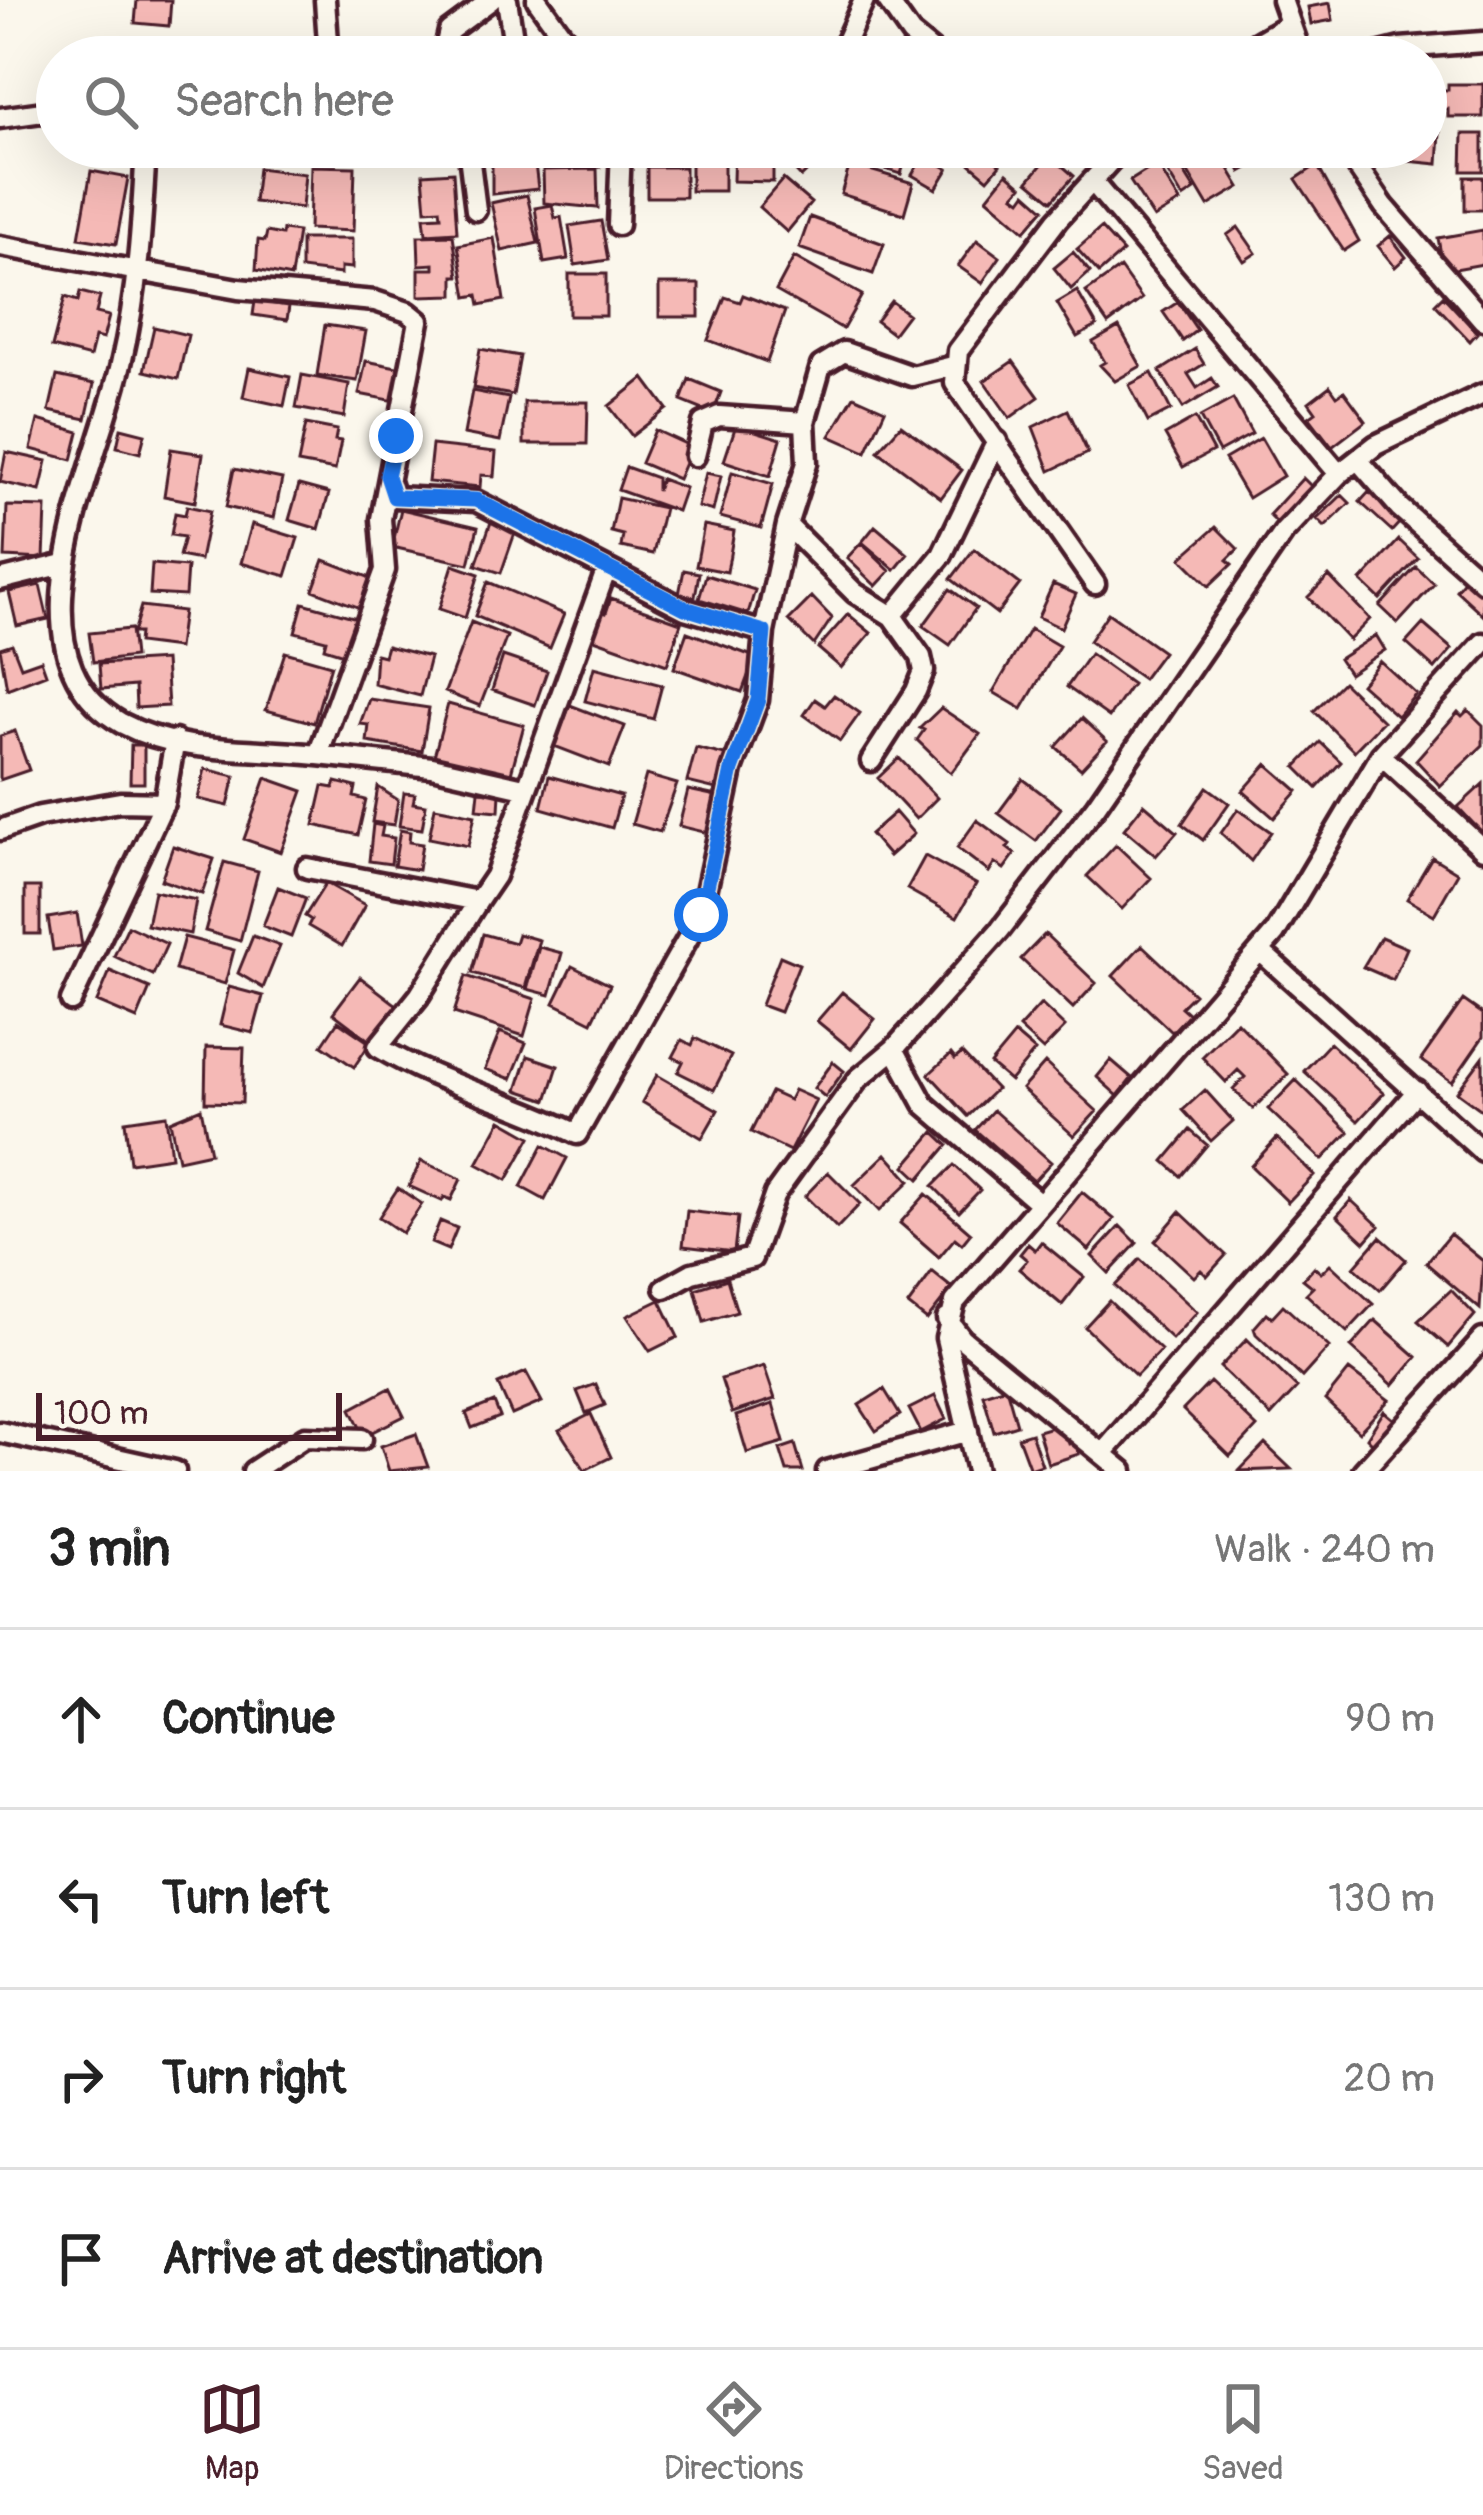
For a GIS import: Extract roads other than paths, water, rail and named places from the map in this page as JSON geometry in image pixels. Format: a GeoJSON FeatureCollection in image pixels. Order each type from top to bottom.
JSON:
{"type":"FeatureCollection","features":[{"type":"Feature","properties":{"kind":"street"},"geometry":{"type":"LineString","coordinates":[[325,0],[327,36]]}},
{"type":"Feature","properties":{"kind":"street"},"geometry":{"type":"LineString","coordinates":[[448,36],[491,0]]}},
{"type":"Feature","properties":{"kind":"street"},"geometry":{"type":"LineString","coordinates":[[507,0],[513,36]]}},
{"type":"Feature","properties":{"kind":"street"},"geometry":{"type":"LineString","coordinates":[[537,0],[563,36]]}},
{"type":"Feature","properties":{"kind":"street"},"geometry":{"type":"LineString","coordinates":[[848,36],[865,0]]}},
{"type":"Feature","properties":{"kind":"street"},"geometry":{"type":"LineString","coordinates":[[887,0],[913,36]]}},
{"type":"Feature","properties":{"kind":"street"},"geometry":{"type":"LineString","coordinates":[[1282,0],[1294,36]]}},
{"type":"Feature","properties":{"kind":"street"},"geometry":{"type":"LineString","coordinates":[[1269,36],[1289,24]]}},
{"type":"Feature","properties":{"kind":"street"},"geometry":{"type":"LineString","coordinates":[[1447,45],[1483,42]]}},
{"type":"Feature","properties":{"kind":"street"},"geometry":{"type":"LineString","coordinates":[[0,118],[36,113]]}},
{"type":"Feature","properties":{"kind":"street"},"geometry":{"type":"LineString","coordinates":[[145,168],[140,269],[118,380],[74,505],[60,565],[61,630],[72,683],[121,723],[176,740],[242,753],[432,767],[524,788]]}},
{"type":"Feature","properties":{"kind":"street"},"geometry":{"type":"LineString","coordinates":[[471,168],[476,210]]}},
{"type":"Feature","properties":{"kind":"street"},"geometry":{"type":"LineString","coordinates":[[618,225],[620,168]]}},
{"type":"Feature","properties":{"kind":"street"},"geometry":{"type":"LineString","coordinates":[[1095,584],[955,383],[952,366],[972,333],[1101,168]]}},
{"type":"Feature","properties":{"kind":"street"},"geometry":{"type":"LineString","coordinates":[[1358,168],[1384,206],[1483,320]]}},
{"type":"Feature","properties":{"kind":"street"},"geometry":{"type":"LineString","coordinates":[[1092,181],[1339,474]]}},
{"type":"Feature","properties":{"kind":"street"},"geometry":{"type":"LineString","coordinates":[[0,246],[238,289],[375,301],[408,312],[419,321],[381,519],[385,570],[318,755]]}},
{"type":"Feature","properties":{"kind":"street"},"geometry":{"type":"LineString","coordinates":[[606,571],[495,876],[419,996],[378,1047],[456,1087],[526,1108],[578,1134],[701,915],[732,770],[758,700],[764,632],[787,525],[807,463],[805,422],[816,378],[831,356],[859,353],[912,376],[952,366]]}},
{"type":"Feature","properties":{"kind":"street"},"geometry":{"type":"LineString","coordinates":[[665,1288],[692,1273],[752,1258],[775,1194],[858,1079],[894,1049],[1000,930],[1096,806],[1258,565],[1339,474],[1407,428],[1483,394]]}},
{"type":"Feature","properties":{"kind":"street"},"geometry":{"type":"LineString","coordinates":[[695,456],[703,423],[719,416],[805,422]]}},
{"type":"Feature","properties":{"kind":"street"},"geometry":{"type":"LineString","coordinates":[[892,616],[942,555],[997,441]]}},
{"type":"Feature","properties":{"kind":"street"},"geometry":{"type":"LineString","coordinates":[[1358,460],[1400,508],[1483,582]]}},
{"type":"Feature","properties":{"kind":"street"},"geometry":{"type":"LineString","coordinates":[[387,476],[394,497],[476,500],[685,608],[764,632]]}},
{"type":"Feature","properties":{"kind":"street"},"geometry":{"type":"LineString","coordinates":[[787,525],[855,593],[892,616],[921,657],[924,671],[871,760]]}},
{"type":"Feature","properties":{"kind":"street"},"geometry":{"type":"LineString","coordinates":[[0,580],[60,565]]}},
{"type":"Feature","properties":{"kind":"street"},"geometry":{"type":"LineString","coordinates":[[977,1471],[946,1338],[947,1319],[1037,1202],[1260,951],[1305,890],[1352,796],[1381,754],[1483,643]]}},
{"type":"Feature","properties":{"kind":"street"},"geometry":{"type":"LineString","coordinates":[[71,1001],[164,803],[176,740]]}},
{"type":"Feature","properties":{"kind":"street"},"geometry":{"type":"LineString","coordinates":[[1381,754],[1483,849]]}},
{"type":"Feature","properties":{"kind":"street"},"geometry":{"type":"LineString","coordinates":[[0,830],[40,816],[120,802],[164,803]]}},
{"type":"Feature","properties":{"kind":"street"},"geometry":{"type":"LineString","coordinates":[[307,868],[478,901]]}},
{"type":"Feature","properties":{"kind":"street"},"geometry":{"type":"LineString","coordinates":[[1260,951],[1483,1152]]}},
{"type":"Feature","properties":{"kind":"street"},"geometry":{"type":"LineString","coordinates":[[894,1049],[924,1104],[1037,1202]]}},
{"type":"Feature","properties":{"kind":"street"},"geometry":{"type":"LineString","coordinates":[[1104,1452],[1417,1091]]}},
{"type":"Feature","properties":{"kind":"street"},"geometry":{"type":"LineString","coordinates":[[947,1319],[962,1339],[1124,1471]]}},
{"type":"Feature","properties":{"kind":"street"},"geometry":{"type":"LineString","coordinates":[[1364,1471],[1483,1339]]}},
{"type":"Feature","properties":{"kind":"street"},"geometry":{"type":"LineString","coordinates":[[827,1471],[968,1431]]}},
{"type":"Feature","properties":{"kind":"street"},"geometry":{"type":"LineString","coordinates":[[0,1432],[176,1471]]}},
{"type":"Feature","properties":{"kind":"street"},"geometry":{"type":"LineString","coordinates":[[253,1471],[305,1437],[362,1439]]}}]}
